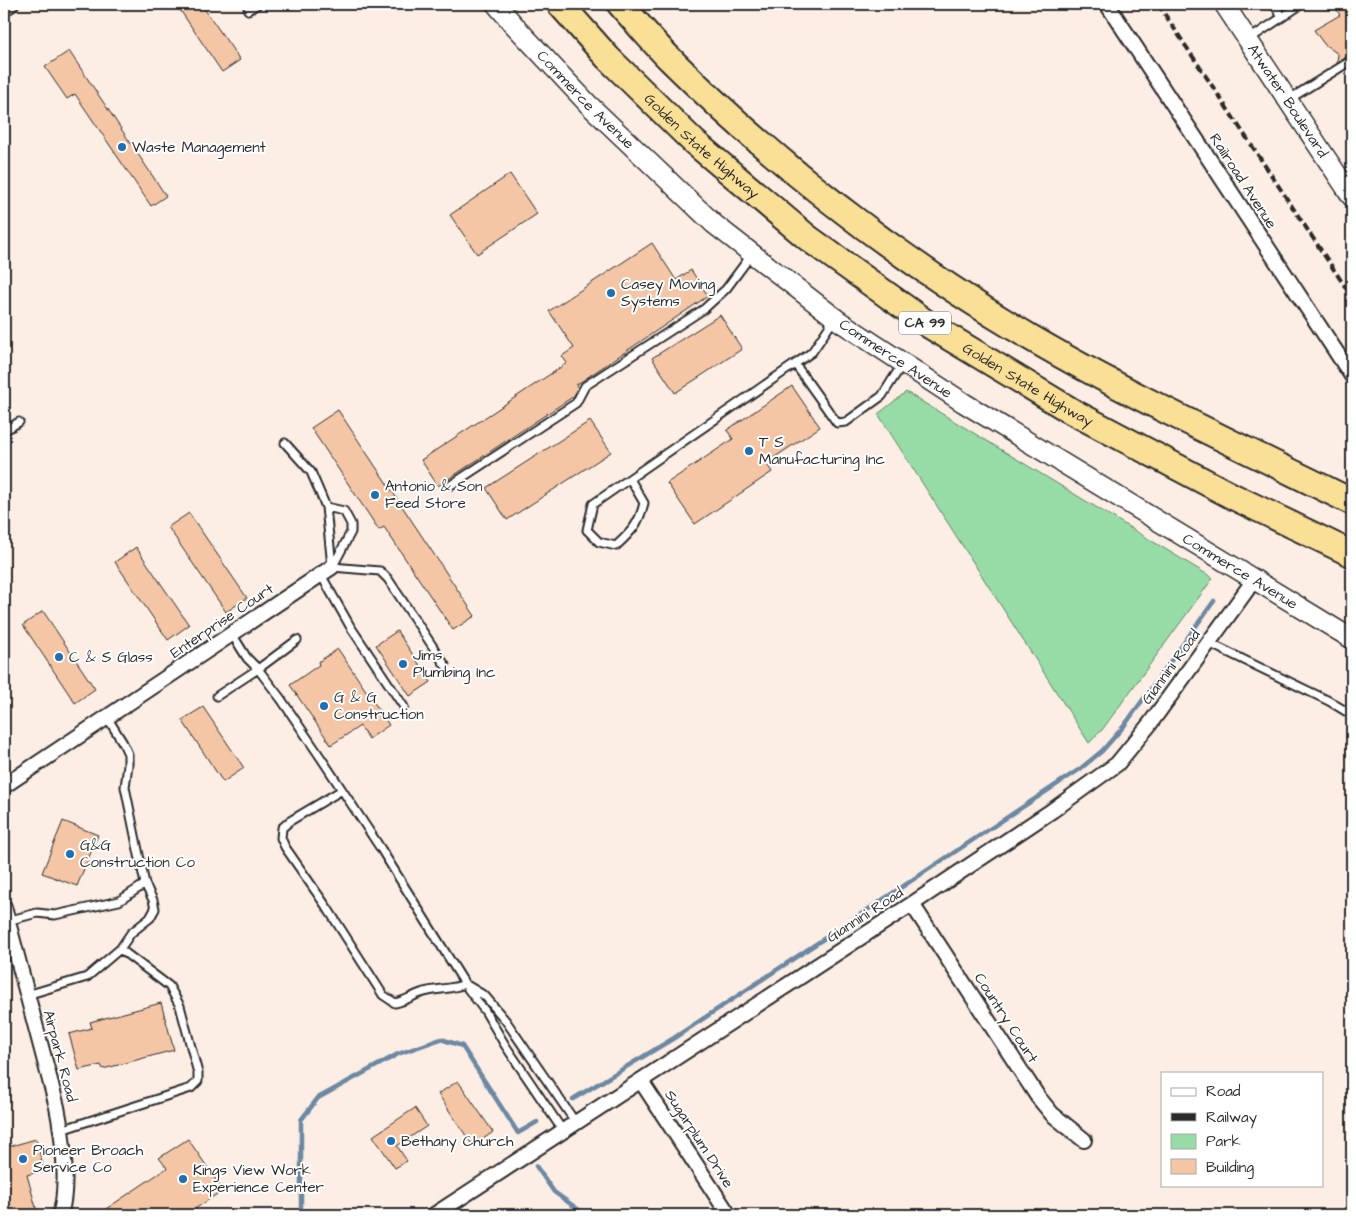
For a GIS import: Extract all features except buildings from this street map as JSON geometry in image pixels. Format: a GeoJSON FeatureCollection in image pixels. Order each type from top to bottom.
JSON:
{"type":"FeatureCollection","features":[{"type":"Feature","properties":{"kind":"highway","name":"Golden State Highway"},"geometry":{"type":"LineString","coordinates":[[560,4],[608,58],[694,142],[808,238],[929,325],[1073,412],[1234,497],[1352,554]]}},
{"type":"Feature","properties":{"kind":"highway","name":"CA 99"},"geometry":{"type":"LineString","coordinates":[[620,4],[670,59],[744,128],[827,197],[913,262],[1032,339],[1107,380],[1352,502]]}},
{"type":"Feature","properties":{"kind":"street"},"geometry":{"type":"LineString","coordinates":[[4,8],[11,4]]}},
{"type":"Feature","properties":{"kind":"street","name":"Commerce Avenue"},"geometry":{"type":"LineString","coordinates":[[496,4],[589,105],[714,224],[835,318],[964,403],[1352,639]]}},
{"type":"Feature","properties":{"kind":"street","name":"Railroad Avenue"},"geometry":{"type":"LineString","coordinates":[[1107,4],[1352,376]]}},
{"type":"Feature","properties":{"kind":"street","name":"Atwater Boulevard"},"geometry":{"type":"LineString","coordinates":[[1224,4],[1352,197]]}},
{"type":"Feature","properties":{"kind":"street","name":"Enterprise Court"},"geometry":{"type":"LineString","coordinates":[[4,786],[332,567]]}},
{"type":"Feature","properties":{"kind":"street","name":"Giannini Road"},"geometry":{"type":"LineString","coordinates":[[434,1215],[912,904],[1053,810],[1117,764],[1149,725],[1254,580]]}},
{"type":"Feature","properties":{"kind":"street","name":"Country Court"},"geometry":{"type":"LineString","coordinates":[[912,904],[1038,1097],[1052,1114],[1084,1140]]}},
{"type":"Feature","properties":{"kind":"street","name":"Airpark Road"},"geometry":{"type":"LineString","coordinates":[[4,907],[62,1130],[64,1204],[60,1215]]}},
{"type":"Feature","properties":{"kind":"street","name":"Sugarplum Drive"},"geometry":{"type":"LineString","coordinates":[[641,1081],[729,1215]]}},
{"type":"Feature","properties":{"kind":"lane"},"geometry":{"type":"LineString","coordinates":[[248,10],[258,4]]}},
{"type":"Feature","properties":{"kind":"lane"},"geometry":{"type":"LineString","coordinates":[[1274,4],[1282,17]]}},
{"type":"Feature","properties":{"kind":"lane"},"geometry":{"type":"LineString","coordinates":[[1248,40],[1302,4]]}},
{"type":"Feature","properties":{"kind":"lane"},"geometry":{"type":"LineString","coordinates":[[1288,100],[1352,60]]}},
{"type":"Feature","properties":{"kind":"lane"},"geometry":{"type":"LineString","coordinates":[[451,485],[576,403],[585,386],[704,309],[726,289],[752,254]]}},
{"type":"Feature","properties":{"kind":"lane"},"geometry":{"type":"LineString","coordinates":[[630,480],[644,503],[641,516],[634,530],[616,546],[599,542],[587,530],[593,504],[812,352],[835,318]]}},
{"type":"Feature","properties":{"kind":"lane"},"geometry":{"type":"LineString","coordinates":[[795,364],[837,423],[846,422],[882,396],[903,363]]}},
{"type":"Feature","properties":{"kind":"lane"},"geometry":{"type":"LineString","coordinates":[[4,432],[20,422]]}},
{"type":"Feature","properties":{"kind":"lane"},"geometry":{"type":"LineString","coordinates":[[285,443],[311,472],[326,508],[332,567]]}},
{"type":"Feature","properties":{"kind":"lane"},"geometry":{"type":"LineString","coordinates":[[326,508],[344,511],[351,524],[351,532],[332,567]]}},
{"type":"Feature","properties":{"kind":"lane"},"geometry":{"type":"LineString","coordinates":[[332,567],[380,571],[388,579],[445,665]]}},
{"type":"Feature","properties":{"kind":"lane"},"geometry":{"type":"LineString","coordinates":[[320,575],[350,626],[404,707]]}},
{"type":"Feature","properties":{"kind":"lane"},"geometry":{"type":"LineString","coordinates":[[232,634],[246,658],[258,670],[286,706],[342,790],[465,984],[485,1011],[505,1045],[563,1131]]}},
{"type":"Feature","properties":{"kind":"lane"},"geometry":{"type":"LineString","coordinates":[[217,696],[258,670],[297,640]]}},
{"type":"Feature","properties":{"kind":"lane"},"geometry":{"type":"LineString","coordinates":[[1209,642],[1329,701],[1352,716]]}},
{"type":"Feature","properties":{"kind":"lane"},"geometry":{"type":"LineString","coordinates":[[27,995],[87,977],[120,949],[131,933],[150,918],[155,909],[145,884],[124,787],[128,754],[107,718]]}},
{"type":"Feature","properties":{"kind":"lane"},"geometry":{"type":"LineString","coordinates":[[342,790],[298,816],[282,828],[281,838],[285,847],[328,909],[383,995],[395,1003],[408,1000],[422,993],[454,988],[465,984]]}},
{"type":"Feature","properties":{"kind":"lane"},"geometry":{"type":"LineString","coordinates":[[8,921],[37,913],[56,915],[119,901],[145,884]]}},
{"type":"Feature","properties":{"kind":"lane"},"geometry":{"type":"LineString","coordinates":[[62,1130],[191,1088],[198,1081],[198,1073],[180,1006],[169,986],[120,949]]}},
{"type":"Feature","properties":{"kind":"lane"},"geometry":{"type":"LineString","coordinates":[[465,984],[485,996],[506,1021],[576,1123]]}},
{"type":"Feature","properties":{"kind":"green space"},"geometry":{"type":"Polygon","coordinates":[[[906,392],[1213,578],[1102,730],[1089,743],[878,414],[906,392]]]}},
{"type":"Feature","properties":{"kind":"waterway"},"geometry":{"type":"LineString","coordinates":[[573,1099],[674,1038],[1080,769],[1102,751],[1124,726],[1214,601]]}},
{"type":"Feature","properties":{"kind":"waterway"},"geometry":{"type":"LineString","coordinates":[[299,1215],[301,1209],[301,1120],[318,1098],[398,1054],[441,1039],[462,1046],[518,1133],[537,1122]]}},
{"type":"Feature","properties":{"kind":"waterway"},"geometry":{"type":"LineString","coordinates":[[536,1166],[554,1192],[586,1215]]}},
{"type":"Feature","properties":{"kind":"railway"},"geometry":{"type":"LineString","coordinates":[[1158,4],[1352,297]]}},
{"type":"Feature","properties":{"kind":"place","name":"Waste Management"},"geometry":{"type":"Point","coordinates":[122,147]}},
{"type":"Feature","properties":{"kind":"place","name":"Casey Moving Systems"},"geometry":{"type":"Point","coordinates":[611,293]}},
{"type":"Feature","properties":{"kind":"place","name":"T S Manufacturing Inc"},"geometry":{"type":"Point","coordinates":[749,451]}},
{"type":"Feature","properties":{"kind":"place","name":"Antonio & Son Feed Store"},"geometry":{"type":"Point","coordinates":[375,495]}},
{"type":"Feature","properties":{"kind":"place","name":"C & S Glass"},"geometry":{"type":"Point","coordinates":[59,657]}},
{"type":"Feature","properties":{"kind":"place","name":"Jims Plumbing Inc"},"geometry":{"type":"Point","coordinates":[403,664]}},
{"type":"Feature","properties":{"kind":"place","name":"G & G Construction"},"geometry":{"type":"Point","coordinates":[324,706]}},
{"type":"Feature","properties":{"kind":"place","name":"G&G Construction Co"},"geometry":{"type":"Point","coordinates":[70,854]}},
{"type":"Feature","properties":{"kind":"place","name":"Bethany Church"},"geometry":{"type":"Point","coordinates":[391,1141]}},
{"type":"Feature","properties":{"kind":"place","name":"Pioneer Broach Service Co"},"geometry":{"type":"Point","coordinates":[23,1159]}},
{"type":"Feature","properties":{"kind":"place","name":"Kings View Work Experience Center"},"geometry":{"type":"Point","coordinates":[183,1179]}}]}
